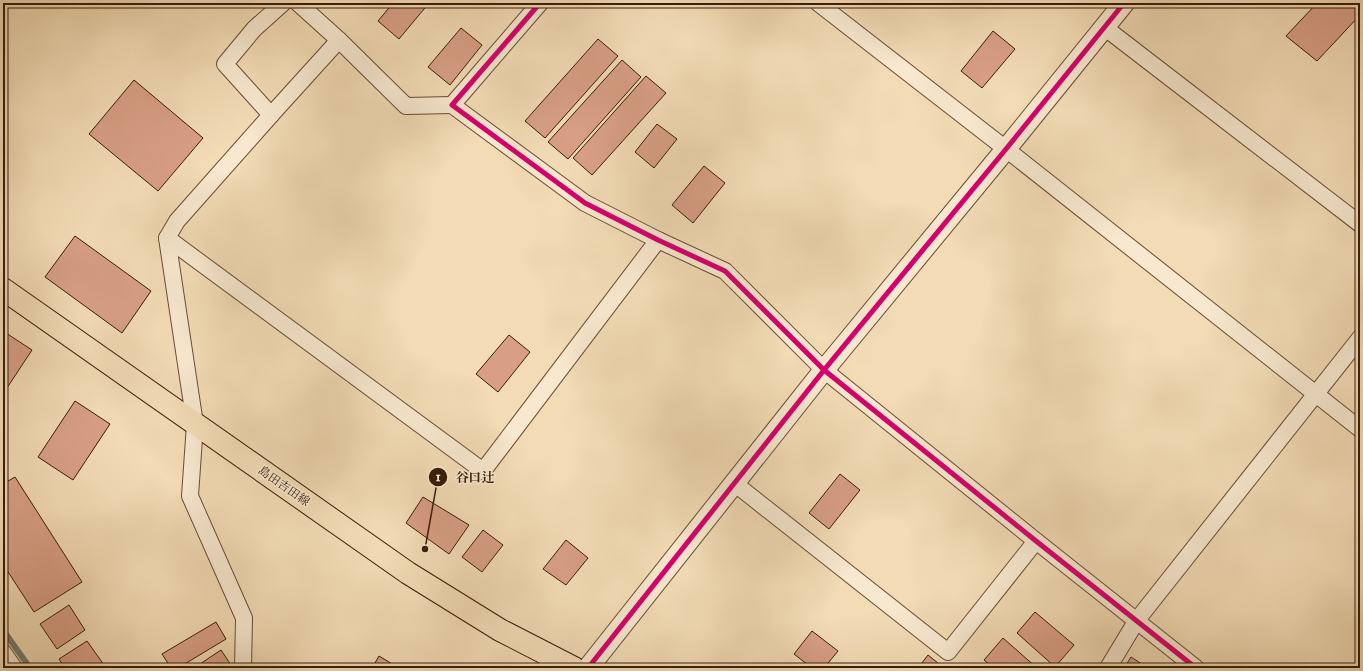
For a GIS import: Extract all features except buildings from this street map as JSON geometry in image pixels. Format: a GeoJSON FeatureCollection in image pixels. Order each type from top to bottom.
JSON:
{"type":"FeatureCollection","features":[{"type":"Feature","properties":{"kind":"main road","name":"島田吉田線"},"geometry":{"type":"LineString","coordinates":[[3,290],[408,573],[500,630],[574,668]]}},
{"type":"Feature","properties":{"kind":"street"},"geometry":{"type":"LineString","coordinates":[[270,115],[225,64],[254,29],[283,3]]}},
{"type":"Feature","properties":{"kind":"street"},"geometry":{"type":"LineString","coordinates":[[298,3],[339,40],[406,106],[452,105],[585,203],[658,240],[725,271],[824,370],[1196,668]]}},
{"type":"Feature","properties":{"kind":"street"},"geometry":{"type":"LineString","coordinates":[[452,105],[540,3]]}},
{"type":"Feature","properties":{"kind":"street"},"geometry":{"type":"LineString","coordinates":[[818,3],[1006,149],[1360,429]]}},
{"type":"Feature","properties":{"kind":"street"},"geometry":{"type":"LineString","coordinates":[[588,668],[824,370],[1124,3]]}},
{"type":"Feature","properties":{"kind":"street"},"geometry":{"type":"LineString","coordinates":[[1104,27],[1360,224]]}},
{"type":"Feature","properties":{"kind":"street"},"geometry":{"type":"LineString","coordinates":[[243,668],[244,618],[190,496],[195,424],[168,238],[177,221],[270,115],[339,40]]}},
{"type":"Feature","properties":{"kind":"street"},"geometry":{"type":"LineString","coordinates":[[168,238],[483,471],[658,240]]}},
{"type":"Feature","properties":{"kind":"street"},"geometry":{"type":"LineString","coordinates":[[1108,668],[1137,620],[1360,338]]}},
{"type":"Feature","properties":{"kind":"street"},"geometry":{"type":"LineString","coordinates":[[734,483],[948,652],[1036,541]]}},
{"type":"Feature","properties":{"kind":"street"},"geometry":{"type":"LineString","coordinates":[[3,652],[14,668]]}},
{"type":"Feature","properties":{"kind":"waterway"},"geometry":{"type":"LineString","coordinates":[[3,630],[30,668]]}},
{"type":"Feature","properties":{"kind":"cycle path"},"geometry":{"type":"LineString","coordinates":[[540,3],[452,105],[585,203],[658,240],[725,271],[824,370],[1196,668]]}},
{"type":"Feature","properties":{"kind":"cycle path"},"geometry":{"type":"LineString","coordinates":[[588,668],[824,370],[1124,3]]}},
{"type":"Feature","properties":{"kind":"place","name":"谷口辻"},"geometry":{"type":"Point","coordinates":[425,549]}}]}
